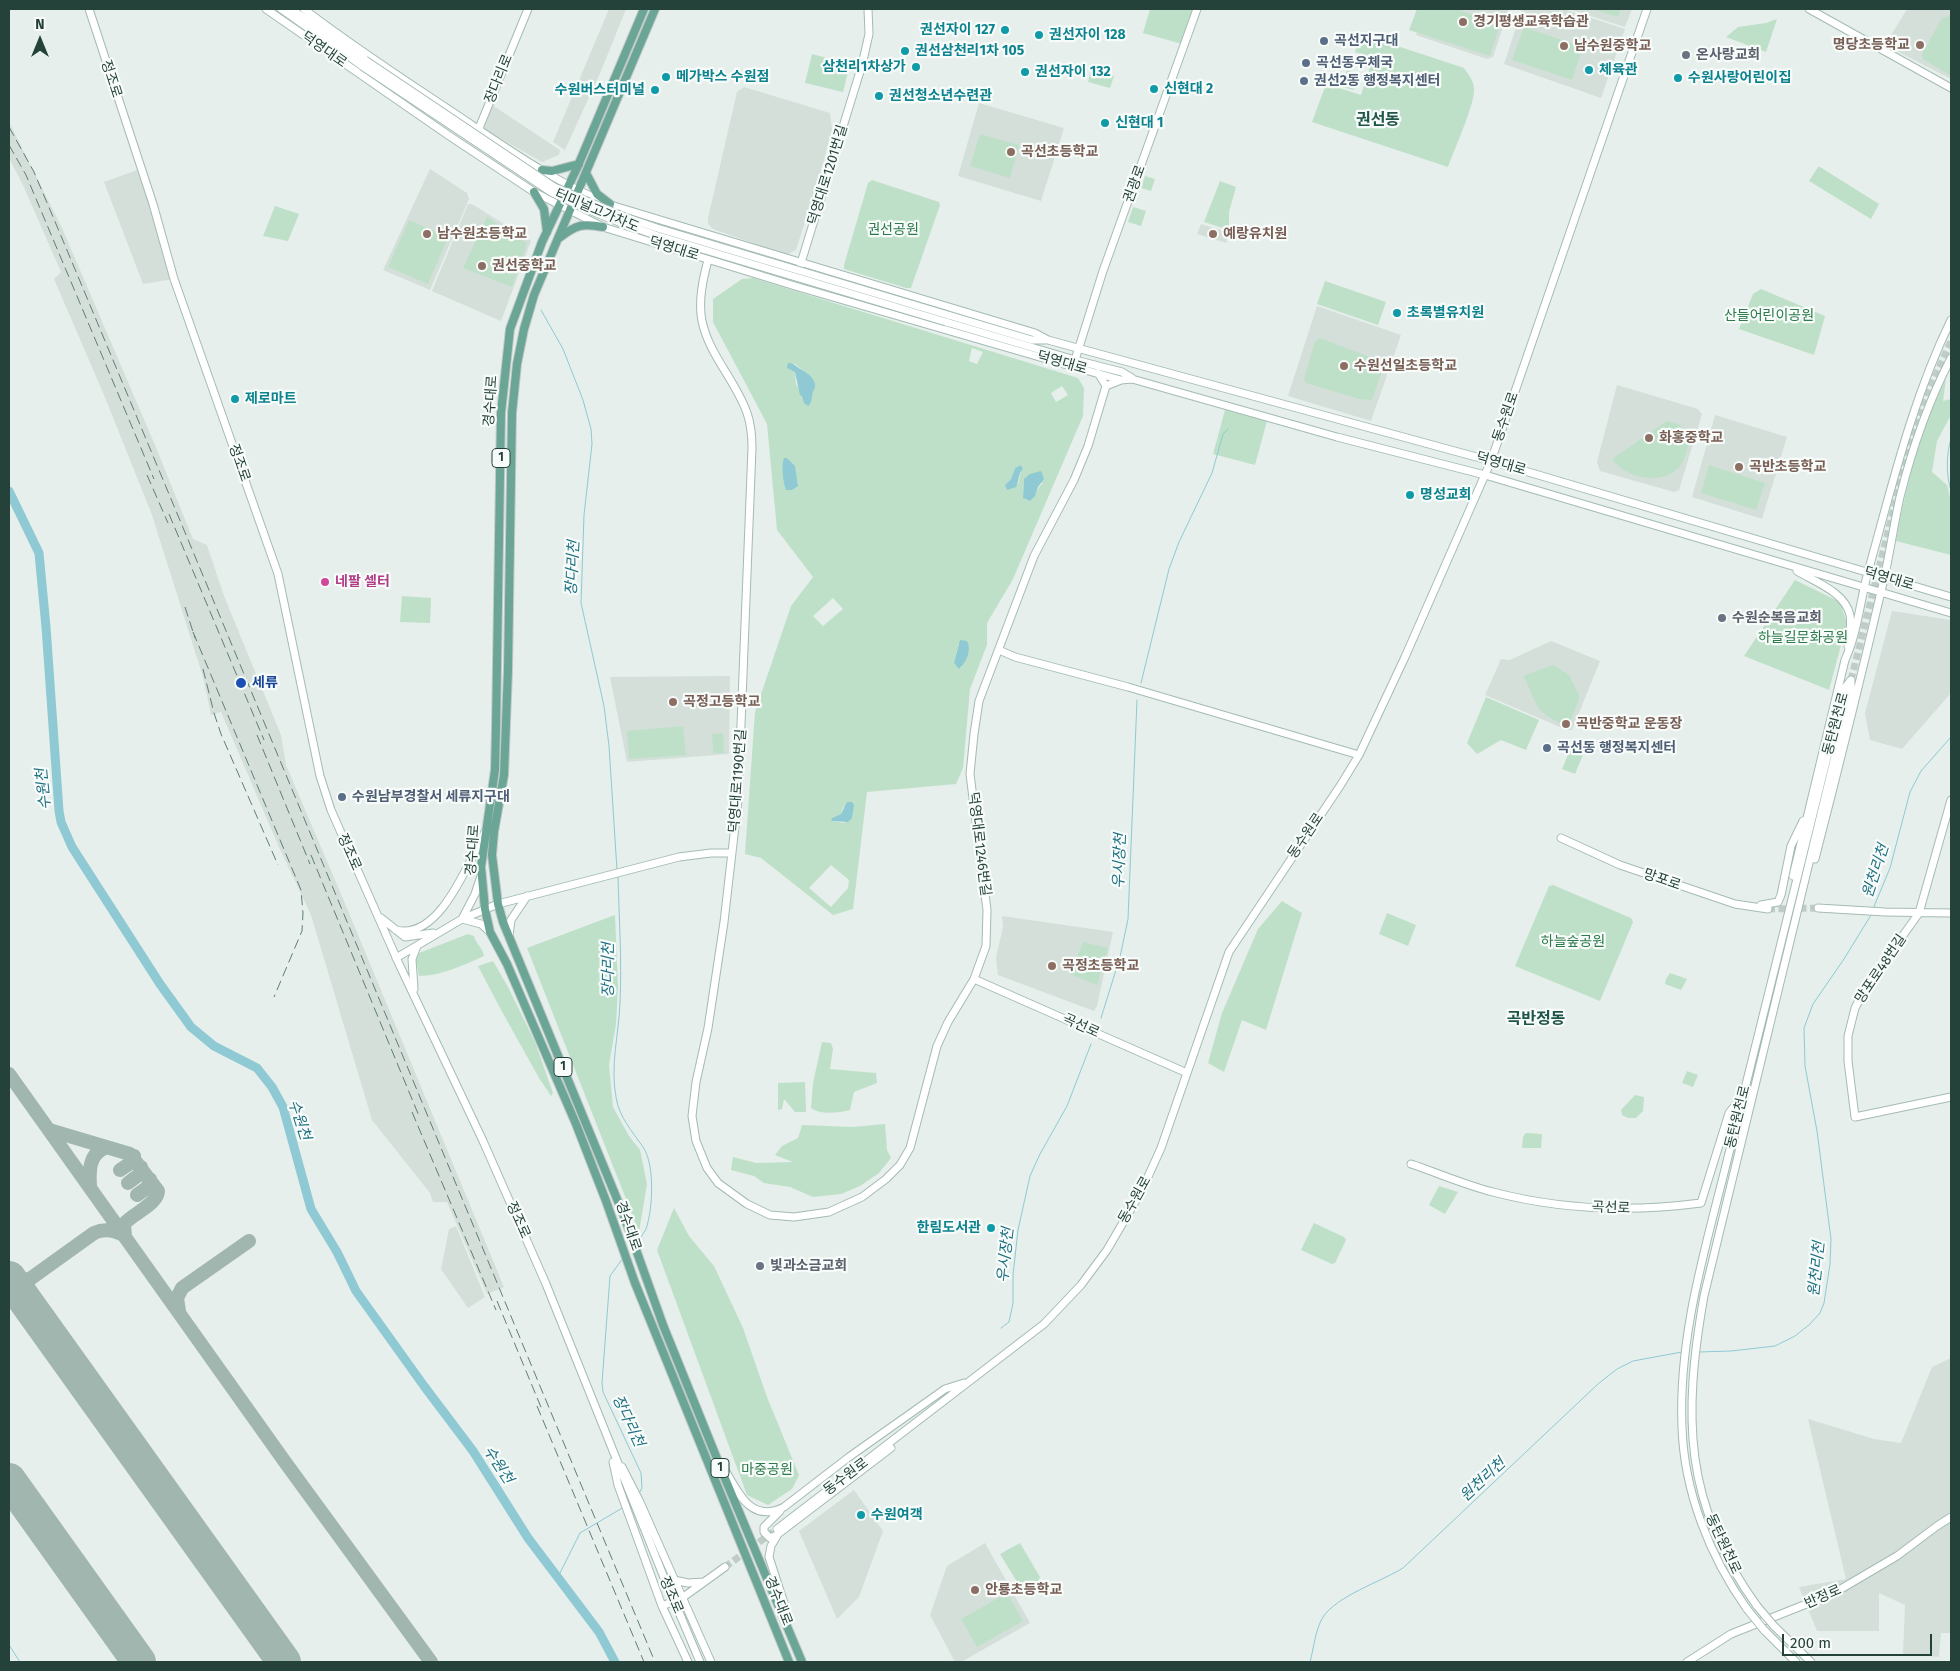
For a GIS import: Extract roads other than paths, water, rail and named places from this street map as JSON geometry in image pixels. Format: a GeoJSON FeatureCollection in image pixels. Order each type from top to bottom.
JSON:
{"type":"FeatureCollection","features":[{"type":"Feature","properties":{"kind":"main road","name":"정조로"},"geometry":{"type":"LineString","coordinates":[[89,9],[152,204],[174,279],[278,574],[321,781],[331,810],[396,958],[484,1141],[546,1284],[623,1481],[637,1502],[669,1590],[700,1662]]}},
{"type":"Feature","properties":{"kind":"main road","name":"덕영대로"},"geometry":{"type":"LineString","coordinates":[[266,9],[534,192],[603,227],[795,286],[1121,380],[1132,378]]}},
{"type":"Feature","properties":{"kind":"main road","name":"덕영대로"},"geometry":{"type":"LineString","coordinates":[[281,9],[326,36]]}},
{"type":"Feature","properties":{"kind":"main road","name":"덕영대로"},"geometry":{"type":"LineString","coordinates":[[291,9],[363,63]]}},
{"type":"Feature","properties":{"kind":"main road","name":"장다리로"},"geometry":{"type":"LineString","coordinates":[[470,149],[528,9]]}},
{"type":"Feature","properties":{"kind":"main road","name":"경수대로"},"geometry":{"type":"LineString","coordinates":[[644,9],[579,164],[547,233],[510,328],[501,413],[495,770],[482,872],[485,909],[490,932],[507,964],[569,1108],[606,1201],[635,1283],[789,1662]]}},
{"type":"Feature","properties":{"kind":"main road","name":"경수대로"},"geometry":{"type":"LineString","coordinates":[[655,9],[580,191],[557,239],[534,295],[524,329],[517,364],[512,413],[508,670],[504,776],[492,855],[498,904],[509,936],[629,1230],[663,1325],[715,1456],[802,1662]]}},
{"type":"Feature","properties":{"kind":"main road","name":"덕영대로1201번길"},"geometry":{"type":"LineString","coordinates":[[795,286],[862,65],[869,34],[868,9]]}},
{"type":"Feature","properties":{"kind":"main road","name":"권광로"},"geometry":{"type":"LineString","coordinates":[[1075,360],[1103,271],[1197,9]]}},
{"type":"Feature","properties":{"kind":"main road","name":"동수원로"},"geometry":{"type":"LineString","coordinates":[[777,1532],[1044,1324],[1081,1285],[1107,1250],[1142,1190],[1162,1148],[1229,952],[1359,755],[1405,657],[1491,461],[1647,9]]}},
{"type":"Feature","properties":{"kind":"main road"},"geometry":{"type":"LineString","coordinates":[[1809,9],[1951,88]]}},
{"type":"Feature","properties":{"kind":"main road"},"geometry":{"type":"LineString","coordinates":[[306,10],[326,36]]}},
{"type":"Feature","properties":{"kind":"main road","name":"덕영대로"},"geometry":{"type":"LineString","coordinates":[[306,10],[478,129],[542,170],[569,186],[610,204],[1035,333],[1048,340],[1491,461],[1951,597]]}},
{"type":"Feature","properties":{"kind":"main road"},"geometry":{"type":"LineString","coordinates":[[295,30],[326,36]]}},
{"type":"Feature","properties":{"kind":"main road","name":"터미널고가차도"},"geometry":{"type":"LineString","coordinates":[[363,63],[551,192],[582,207],[655,235],[947,318]]}},
{"type":"Feature","properties":{"kind":"main road"},"geometry":{"type":"LineString","coordinates":[[542,170],[552,171],[579,164]]}},
{"type":"Feature","properties":{"kind":"main road"},"geometry":{"type":"LineString","coordinates":[[586,173],[597,194],[610,204]]}},
{"type":"Feature","properties":{"kind":"main road"},"geometry":{"type":"LineString","coordinates":[[534,192],[544,209],[547,233]]}},
{"type":"Feature","properties":{"kind":"main road"},"geometry":{"type":"LineString","coordinates":[[557,239],[576,226],[589,224],[603,227]]}},
{"type":"Feature","properties":{"kind":"main road","name":"덕영대로1190번길"},"geometry":{"type":"LineString","coordinates":[[708,260],[702,285],[702,320],[711,345],[747,413],[752,432],[752,448],[739,790],[719,956],[708,1028],[696,1082],[692,1116],[696,1141],[707,1168],[718,1183],[747,1204],[770,1215]]}},
{"type":"Feature","properties":{"kind":"main road","name":"덕영대로"},"geometry":{"type":"LineString","coordinates":[[947,318],[1032,340],[1048,340]]}},
{"type":"Feature","properties":{"kind":"main road","name":"덕영대로"},"geometry":{"type":"LineString","coordinates":[[947,318],[1075,360],[1122,372],[1132,378],[1337,437],[1484,475],[1880,594],[1951,613]]}},
{"type":"Feature","properties":{"kind":"main road"},"geometry":{"type":"LineString","coordinates":[[1845,660],[1859,618],[1864,588],[1902,445],[1937,348],[1951,320]]}},
{"type":"Feature","properties":{"kind":"main road"},"geometry":{"type":"LineString","coordinates":[[1790,944],[1810,878],[1884,578],[1900,497],[1916,438],[1936,387],[1951,358]]}},
{"type":"Feature","properties":{"kind":"main road"},"geometry":{"type":"LineString","coordinates":[[1098,373],[1106,386],[1121,380]]}},
{"type":"Feature","properties":{"kind":"main road","name":"덕영대로1246번길"},"geometry":{"type":"LineString","coordinates":[[770,1215],[794,1217],[829,1212],[862,1197],[886,1179],[900,1165],[910,1148],[937,1046],[948,1022],[974,979],[986,946],[987,910],[970,774],[979,701],[1034,556],[1074,480],[1088,446],[1106,386]]}},
{"type":"Feature","properties":{"kind":"main road"},"geometry":{"type":"LineString","coordinates":[[1781,942],[1796,864],[1845,660],[1851,622],[1850,614],[1843,600],[1830,590],[1788,566]]}},
{"type":"Feature","properties":{"kind":"main road"},"geometry":{"type":"LineString","coordinates":[[999,650],[1015,657],[1150,693],[1359,755]]}},
{"type":"Feature","properties":{"kind":"main road","name":"동탄원천로"},"geometry":{"type":"LineString","coordinates":[[1796,1662],[1764,1630],[1747,1609],[1723,1571],[1694,1500],[1684,1454],[1681,1401],[1686,1342],[1694,1296],[1844,689],[1851,680],[1851,690],[1704,1296],[1696,1342],[1691,1400],[1694,1454],[1704,1500],[1721,1545],[1734,1571],[1757,1606],[1774,1626],[1811,1662]]}},
{"type":"Feature","properties":{"kind":"main road","name":"망포로48번길"},"geometry":{"type":"LineString","coordinates":[[1951,800],[1919,913],[1867,986],[1855,1008],[1848,1036],[1848,1061],[1855,1117],[1951,1097]]}},
{"type":"Feature","properties":{"kind":"main road"},"geometry":{"type":"LineString","coordinates":[[1751,907],[1778,902],[1781,896],[1791,846],[1809,810]]}},
{"type":"Feature","properties":{"kind":"main road"},"geometry":{"type":"LineString","coordinates":[[396,930],[412,931],[436,915],[452,896],[486,832]]}},
{"type":"Feature","properties":{"kind":"main road","name":"망포로"},"geometry":{"type":"LineString","coordinates":[[1561,838],[1620,865],[1736,904],[1768,909]]}},
{"type":"Feature","properties":{"kind":"main road"},"geometry":{"type":"LineString","coordinates":[[396,958],[462,919],[498,904],[679,857],[711,853],[732,853]]}},
{"type":"Feature","properties":{"kind":"main road"},"geometry":{"type":"LineString","coordinates":[[462,919],[476,894],[482,872]]}},
{"type":"Feature","properties":{"kind":"main road"},"geometry":{"type":"LineString","coordinates":[[509,936],[511,920],[527,896]]}},
{"type":"Feature","properties":{"kind":"main road"},"geometry":{"type":"LineString","coordinates":[[1818,908],[1951,913]]}},
{"type":"Feature","properties":{"kind":"main road"},"geometry":{"type":"LineString","coordinates":[[378,917],[405,937],[439,932]]}},
{"type":"Feature","properties":{"kind":"main road"},"geometry":{"type":"LineString","coordinates":[[462,919],[477,922],[490,932]]}},
{"type":"Feature","properties":{"kind":"main road"},"geometry":{"type":"LineString","coordinates":[[414,994],[412,959],[418,945]]}},
{"type":"Feature","properties":{"kind":"main road","name":"곡선로"},"geometry":{"type":"LineString","coordinates":[[974,979],[1187,1073]]}},
{"type":"Feature","properties":{"kind":"main road","name":"곡선로"},"geometry":{"type":"LineString","coordinates":[[1411,1164],[1493,1192],[1566,1205],[1612,1209],[1655,1208],[1701,1203],[1729,1113],[1743,1095]]}},
{"type":"Feature","properties":{"kind":"main road"},"geometry":{"type":"LineString","coordinates":[[777,1532],[770,1538],[764,1532],[764,1527],[784,1507],[849,1457],[945,1389],[970,1382]]}},
{"type":"Feature","properties":{"kind":"main road"},"geometry":{"type":"LineString","coordinates":[[715,1456],[744,1502],[755,1509],[765,1512],[775,1512],[784,1507]]}},
{"type":"Feature","properties":{"kind":"main road"},"geometry":{"type":"LineString","coordinates":[[623,1481],[627,1510],[662,1606],[688,1662]]}},
{"type":"Feature","properties":{"kind":"main road"},"geometry":{"type":"LineString","coordinates":[[637,1502],[711,1662]]}},
{"type":"Feature","properties":{"kind":"main road","name":"반정로"},"geometry":{"type":"LineString","coordinates":[[1687,1662],[1724,1638],[1750,1625],[1834,1593],[1897,1556],[1951,1517]]}},
{"type":"Feature","properties":{"kind":"main road"},"geometry":{"type":"LineString","coordinates":[[777,1532],[771,1546],[769,1558],[784,1603],[788,1628]]}},
{"type":"Feature","properties":{"kind":"main road"},"geometry":{"type":"LineString","coordinates":[[662,1606],[682,1598],[725,1567]]}},
{"type":"Feature","properties":{"kind":"main road"},"geometry":{"type":"LineString","coordinates":[[674,1580],[688,1583],[705,1582]]}},
{"type":"Feature","properties":{"kind":"main road"},"geometry":{"type":"LineString","coordinates":[[689,1614],[688,1603],[696,1588]]}},
{"type":"Feature","properties":{"kind":"water"},"geometry":{"type":"Polygon","coordinates":[[[788,363],[794,364],[812,377],[815,388],[808,406],[800,395],[795,372],[787,368],[788,363]]]}},
{"type":"Feature","properties":{"kind":"water"},"geometry":{"type":"Polygon","coordinates":[[[784,458],[787,458],[795,466],[798,486],[792,490],[786,490],[783,478],[784,458]]]}},
{"type":"Feature","properties":{"kind":"water"},"geometry":{"type":"Polygon","coordinates":[[[1021,465],[1023,469],[1016,487],[1007,490],[1005,485],[1011,479],[1015,468],[1021,465]]]}},
{"type":"Feature","properties":{"kind":"water"},"geometry":{"type":"Polygon","coordinates":[[[1041,471],[1044,479],[1038,487],[1035,496],[1030,501],[1023,498],[1024,479],[1030,474],[1041,471]]]}},
{"type":"Feature","properties":{"kind":"water"},"geometry":{"type":"Polygon","coordinates":[[[960,640],[967,641],[969,652],[959,669],[954,663],[960,640]]]}},
{"type":"Feature","properties":{"kind":"water"},"geometry":{"type":"Polygon","coordinates":[[[847,802],[852,802],[854,805],[852,818],[848,822],[831,821],[832,818],[841,814],[847,802]]]}},
{"type":"Feature","properties":{"kind":"waterway","name":"장다리천"},"geometry":{"type":"LineString","coordinates":[[541,310],[563,349],[583,400],[591,429],[592,444],[584,515],[581,603],[604,706],[609,746],[617,870]]}},
{"type":"Feature","properties":{"kind":"waterway","name":"우시장천"},"geometry":{"type":"LineString","coordinates":[[1141,683],[1169,569],[1179,542],[1212,473],[1223,434],[1228,429]]}},
{"type":"Feature","properties":{"kind":"waterway","name":"원천리천"},"geometry":{"type":"LineString","coordinates":[[1951,439],[1947,465],[1951,491]]}},
{"type":"Feature","properties":{"kind":"waterway","name":"수원천"},"geometry":{"type":"LineString","coordinates":[[9,491],[39,553],[59,811],[61,822],[72,847],[160,984],[191,1027],[214,1046],[257,1068],[272,1087],[283,1107],[311,1209],[337,1252],[356,1291],[473,1451],[528,1538],[599,1632],[615,1662]]}},
{"type":"Feature","properties":{"kind":"waterway","name":"우시장천"},"geometry":{"type":"LineString","coordinates":[[1101,1018],[1120,957],[1128,919],[1137,700]]}},
{"type":"Feature","properties":{"kind":"waterway","name":"원천리천"},"geometry":{"type":"LineString","coordinates":[[1873,909],[1890,868],[1910,792],[1921,771],[1951,737]]}},
{"type":"Feature","properties":{"kind":"waterway","name":"장다리천"},"geometry":{"type":"LineString","coordinates":[[618,876],[621,986],[614,1061],[614,1085],[620,1111],[626,1124],[647,1155],[650,1164],[652,1187],[646,1229],[638,1242]]}},
{"type":"Feature","properties":{"kind":"waterway","name":"원천리천"},"geometry":{"type":"LineString","coordinates":[[1699,1352],[1731,1351],[1775,1346],[1795,1336],[1810,1324],[1820,1313],[1824,1303],[1830,1264],[1831,1239],[1817,1131],[1805,1066],[1804,1028],[1813,1004],[1871,915]]}},
{"type":"Feature","properties":{"kind":"waterway","name":"우시장천"},"geometry":{"type":"LineString","coordinates":[[1001,1328],[1009,1322],[1013,1303],[1013,1275],[1018,1230],[1030,1176],[1067,1106],[1091,1044]]}},
{"type":"Feature","properties":{"kind":"waterway","name":"장다리천"},"geometry":{"type":"LineString","coordinates":[[623,1258],[610,1276],[602,1383],[603,1392],[641,1473],[642,1488],[640,1492]]}},
{"type":"Feature","properties":{"kind":"waterway","name":"원천리천"},"geometry":{"type":"LineString","coordinates":[[1310,1662],[1318,1628],[1323,1617],[1330,1609],[1348,1596],[1403,1568],[1598,1384],[1617,1369],[1633,1361],[1682,1352]]}},
{"type":"Feature","properties":{"kind":"waterway","name":"장다리천"},"geometry":{"type":"LineString","coordinates":[[558,1577],[580,1533],[624,1507]]}},
{"type":"Feature","properties":{"kind":"waterway"},"geometry":{"type":"LineString","coordinates":[[9,1645],[20,1662]]}},
{"type":"Feature","properties":{"kind":"tunnel"},"geometry":{"type":"LineString","coordinates":[[1851,680],[1909,448],[1930,389],[1951,341]]}},
{"type":"Feature","properties":{"kind":"tunnel"},"geometry":{"type":"LineString","coordinates":[[1768,909],[1818,908]]}},
{"type":"Feature","properties":{"kind":"tunnel"},"geometry":{"type":"LineString","coordinates":[[725,1567],[777,1529]]}},
{"type":"Feature","properties":{"kind":"railway"},"geometry":{"type":"LineString","coordinates":[[9,127],[34,172],[56,224],[655,1662]]}},
{"type":"Feature","properties":{"kind":"railway"},"geometry":{"type":"LineString","coordinates":[[9,145],[26,175],[154,479]]}},
{"type":"Feature","properties":{"kind":"railway"},"geometry":{"type":"LineString","coordinates":[[147,475],[168,523]]}},
{"type":"Feature","properties":{"kind":"railway"},"geometry":{"type":"LineString","coordinates":[[169,514],[264,740]]}},
{"type":"Feature","properties":{"kind":"railway"},"geometry":{"type":"LineString","coordinates":[[185,607],[195,638]]}},
{"type":"Feature","properties":{"kind":"railway"},"geometry":{"type":"LineString","coordinates":[[193,632],[301,890],[302,931],[274,997]]}},
{"type":"Feature","properties":{"kind":"railway"},"geometry":{"type":"LineString","coordinates":[[203,669],[221,734],[278,865]]}},
{"type":"Feature","properties":{"kind":"railway"},"geometry":{"type":"LineString","coordinates":[[257,735],[310,864]]}},
{"type":"Feature","properties":{"kind":"railway"},"geometry":{"type":"LineString","coordinates":[[311,855],[419,1116]]}},
{"type":"Feature","properties":{"kind":"railway"},"geometry":{"type":"LineString","coordinates":[[412,1112],[496,1310]]}},
{"type":"Feature","properties":{"kind":"railway"},"geometry":{"type":"LineString","coordinates":[[497,1301],[543,1412]]}},
{"type":"Feature","properties":{"kind":"railway"},"geometry":{"type":"LineString","coordinates":[[537,1406],[644,1662]]}},
{"type":"Feature","properties":{"kind":"place","name":"경기평생교육학습관"},"geometry":{"type":"Point","coordinates":[1463,22]}},
{"type":"Feature","properties":{"kind":"place","name":"권선자이 127"},"geometry":{"type":"Point","coordinates":[1005,30]}},
{"type":"Feature","properties":{"kind":"place","name":"권선자이 128"},"geometry":{"type":"Point","coordinates":[1039,35]}},
{"type":"Feature","properties":{"kind":"place","name":"곡선지구대"},"geometry":{"type":"Point","coordinates":[1324,41]}},
{"type":"Feature","properties":{"kind":"place","name":"명당초등학교"},"geometry":{"type":"Point","coordinates":[1920,45]}},
{"type":"Feature","properties":{"kind":"place","name":"남수원중학교"},"geometry":{"type":"Point","coordinates":[1564,46]}},
{"type":"Feature","properties":{"kind":"place","name":"권선삼천리1차 105"},"geometry":{"type":"Point","coordinates":[905,51]}},
{"type":"Feature","properties":{"kind":"place","name":"온사랑교회"},"geometry":{"type":"Point","coordinates":[1686,55]}},
{"type":"Feature","properties":{"kind":"place","name":"곡선동우체국"},"geometry":{"type":"Point","coordinates":[1306,63]}},
{"type":"Feature","properties":{"kind":"place","name":"삼천리1차상가"},"geometry":{"type":"Point","coordinates":[916,67]}},
{"type":"Feature","properties":{"kind":"place","name":"체육관"},"geometry":{"type":"Point","coordinates":[1589,70]}},
{"type":"Feature","properties":{"kind":"place","name":"권선자이 132"},"geometry":{"type":"Point","coordinates":[1025,72]}},
{"type":"Feature","properties":{"kind":"place","name":"메가박스 수원점"},"geometry":{"type":"Point","coordinates":[666,77]}},
{"type":"Feature","properties":{"kind":"place","name":"수원사랑어린이집"},"geometry":{"type":"Point","coordinates":[1678,78]}},
{"type":"Feature","properties":{"kind":"place","name":"권선2동 행정복지센터"},"geometry":{"type":"Point","coordinates":[1304,81]}},
{"type":"Feature","properties":{"kind":"place","name":"신현대 2"},"geometry":{"type":"Point","coordinates":[1154,89]}},
{"type":"Feature","properties":{"kind":"place","name":"수원버스터미널"},"geometry":{"type":"Point","coordinates":[655,90]}},
{"type":"Feature","properties":{"kind":"place","name":"권선청소년수련관"},"geometry":{"type":"Point","coordinates":[879,96]}},
{"type":"Feature","properties":{"kind":"place","name":"신현대 1"},"geometry":{"type":"Point","coordinates":[1105,123]}},
{"type":"Feature","properties":{"kind":"place","name":"곡선초등학교"},"geometry":{"type":"Point","coordinates":[1011,152]}},
{"type":"Feature","properties":{"kind":"place","name":"남수원초등학교"},"geometry":{"type":"Point","coordinates":[427,234]}},
{"type":"Feature","properties":{"kind":"place","name":"예랑유치원"},"geometry":{"type":"Point","coordinates":[1213,234]}},
{"type":"Feature","properties":{"kind":"place","name":"권선중학교"},"geometry":{"type":"Point","coordinates":[482,266]}},
{"type":"Feature","properties":{"kind":"place","name":"초록별유치원"},"geometry":{"type":"Point","coordinates":[1397,313]}},
{"type":"Feature","properties":{"kind":"place","name":"수원선일초등학교"},"geometry":{"type":"Point","coordinates":[1344,366]}},
{"type":"Feature","properties":{"kind":"place","name":"제로마트"},"geometry":{"type":"Point","coordinates":[235,399]}},
{"type":"Feature","properties":{"kind":"place","name":"화홍중학교"},"geometry":{"type":"Point","coordinates":[1649,438]}},
{"type":"Feature","properties":{"kind":"place","name":"곡반초등학교"},"geometry":{"type":"Point","coordinates":[1739,467]}},
{"type":"Feature","properties":{"kind":"place","name":"명성교회"},"geometry":{"type":"Point","coordinates":[1410,495]}},
{"type":"Feature","properties":{"kind":"place","name":"네팔 셀터"},"geometry":{"type":"Point","coordinates":[325,582]}},
{"type":"Feature","properties":{"kind":"place","name":"수원순복음교회"},"geometry":{"type":"Point","coordinates":[1722,618]}},
{"type":"Feature","properties":{"kind":"place","name":"세류"},"geometry":{"type":"Point","coordinates":[241,683]}},
{"type":"Feature","properties":{"kind":"place","name":"곡정고등학교"},"geometry":{"type":"Point","coordinates":[673,702]}},
{"type":"Feature","properties":{"kind":"place","name":"곡반중학교 운동장"},"geometry":{"type":"Point","coordinates":[1566,724]}},
{"type":"Feature","properties":{"kind":"place","name":"곡선동 행정복지센터"},"geometry":{"type":"Point","coordinates":[1547,748]}},
{"type":"Feature","properties":{"kind":"place","name":"수원남부경찰서 세류지구대"},"geometry":{"type":"Point","coordinates":[342,797]}},
{"type":"Feature","properties":{"kind":"place","name":"곡정초등학교"},"geometry":{"type":"Point","coordinates":[1052,966]}},
{"type":"Feature","properties":{"kind":"place","name":"한림도서관"},"geometry":{"type":"Point","coordinates":[991,1228]}},
{"type":"Feature","properties":{"kind":"place","name":"빛과소금교회"},"geometry":{"type":"Point","coordinates":[760,1266]}},
{"type":"Feature","properties":{"kind":"place","name":"수원여객"},"geometry":{"type":"Point","coordinates":[861,1515]}},
{"type":"Feature","properties":{"kind":"place","name":"안룡초등학교"},"geometry":{"type":"Point","coordinates":[975,1590]}},
{"type":"Feature","properties":{"kind":"district","name":"권선동"},"geometry":{"type":"Point","coordinates":[1378,121]}},
{"type":"Feature","properties":{"kind":"district","name":"곡반정동"},"geometry":{"type":"Point","coordinates":[1536,1020]}},
{"type":"Feature","properties":{"kind":"park label","name":"권선공원"},"geometry":{"type":"Point","coordinates":[893,230]}},
{"type":"Feature","properties":{"kind":"park label","name":"산들어린이공원"},"geometry":{"type":"Point","coordinates":[1769,316]}},
{"type":"Feature","properties":{"kind":"park label","name":"하늘길문화공원"},"geometry":{"type":"Point","coordinates":[1803,638]}},
{"type":"Feature","properties":{"kind":"park label","name":"하늘숲공원"},"geometry":{"type":"Point","coordinates":[1573,942]}},
{"type":"Feature","properties":{"kind":"park label","name":"마중공원"},"geometry":{"type":"Point","coordinates":[767,1470]}}]}
